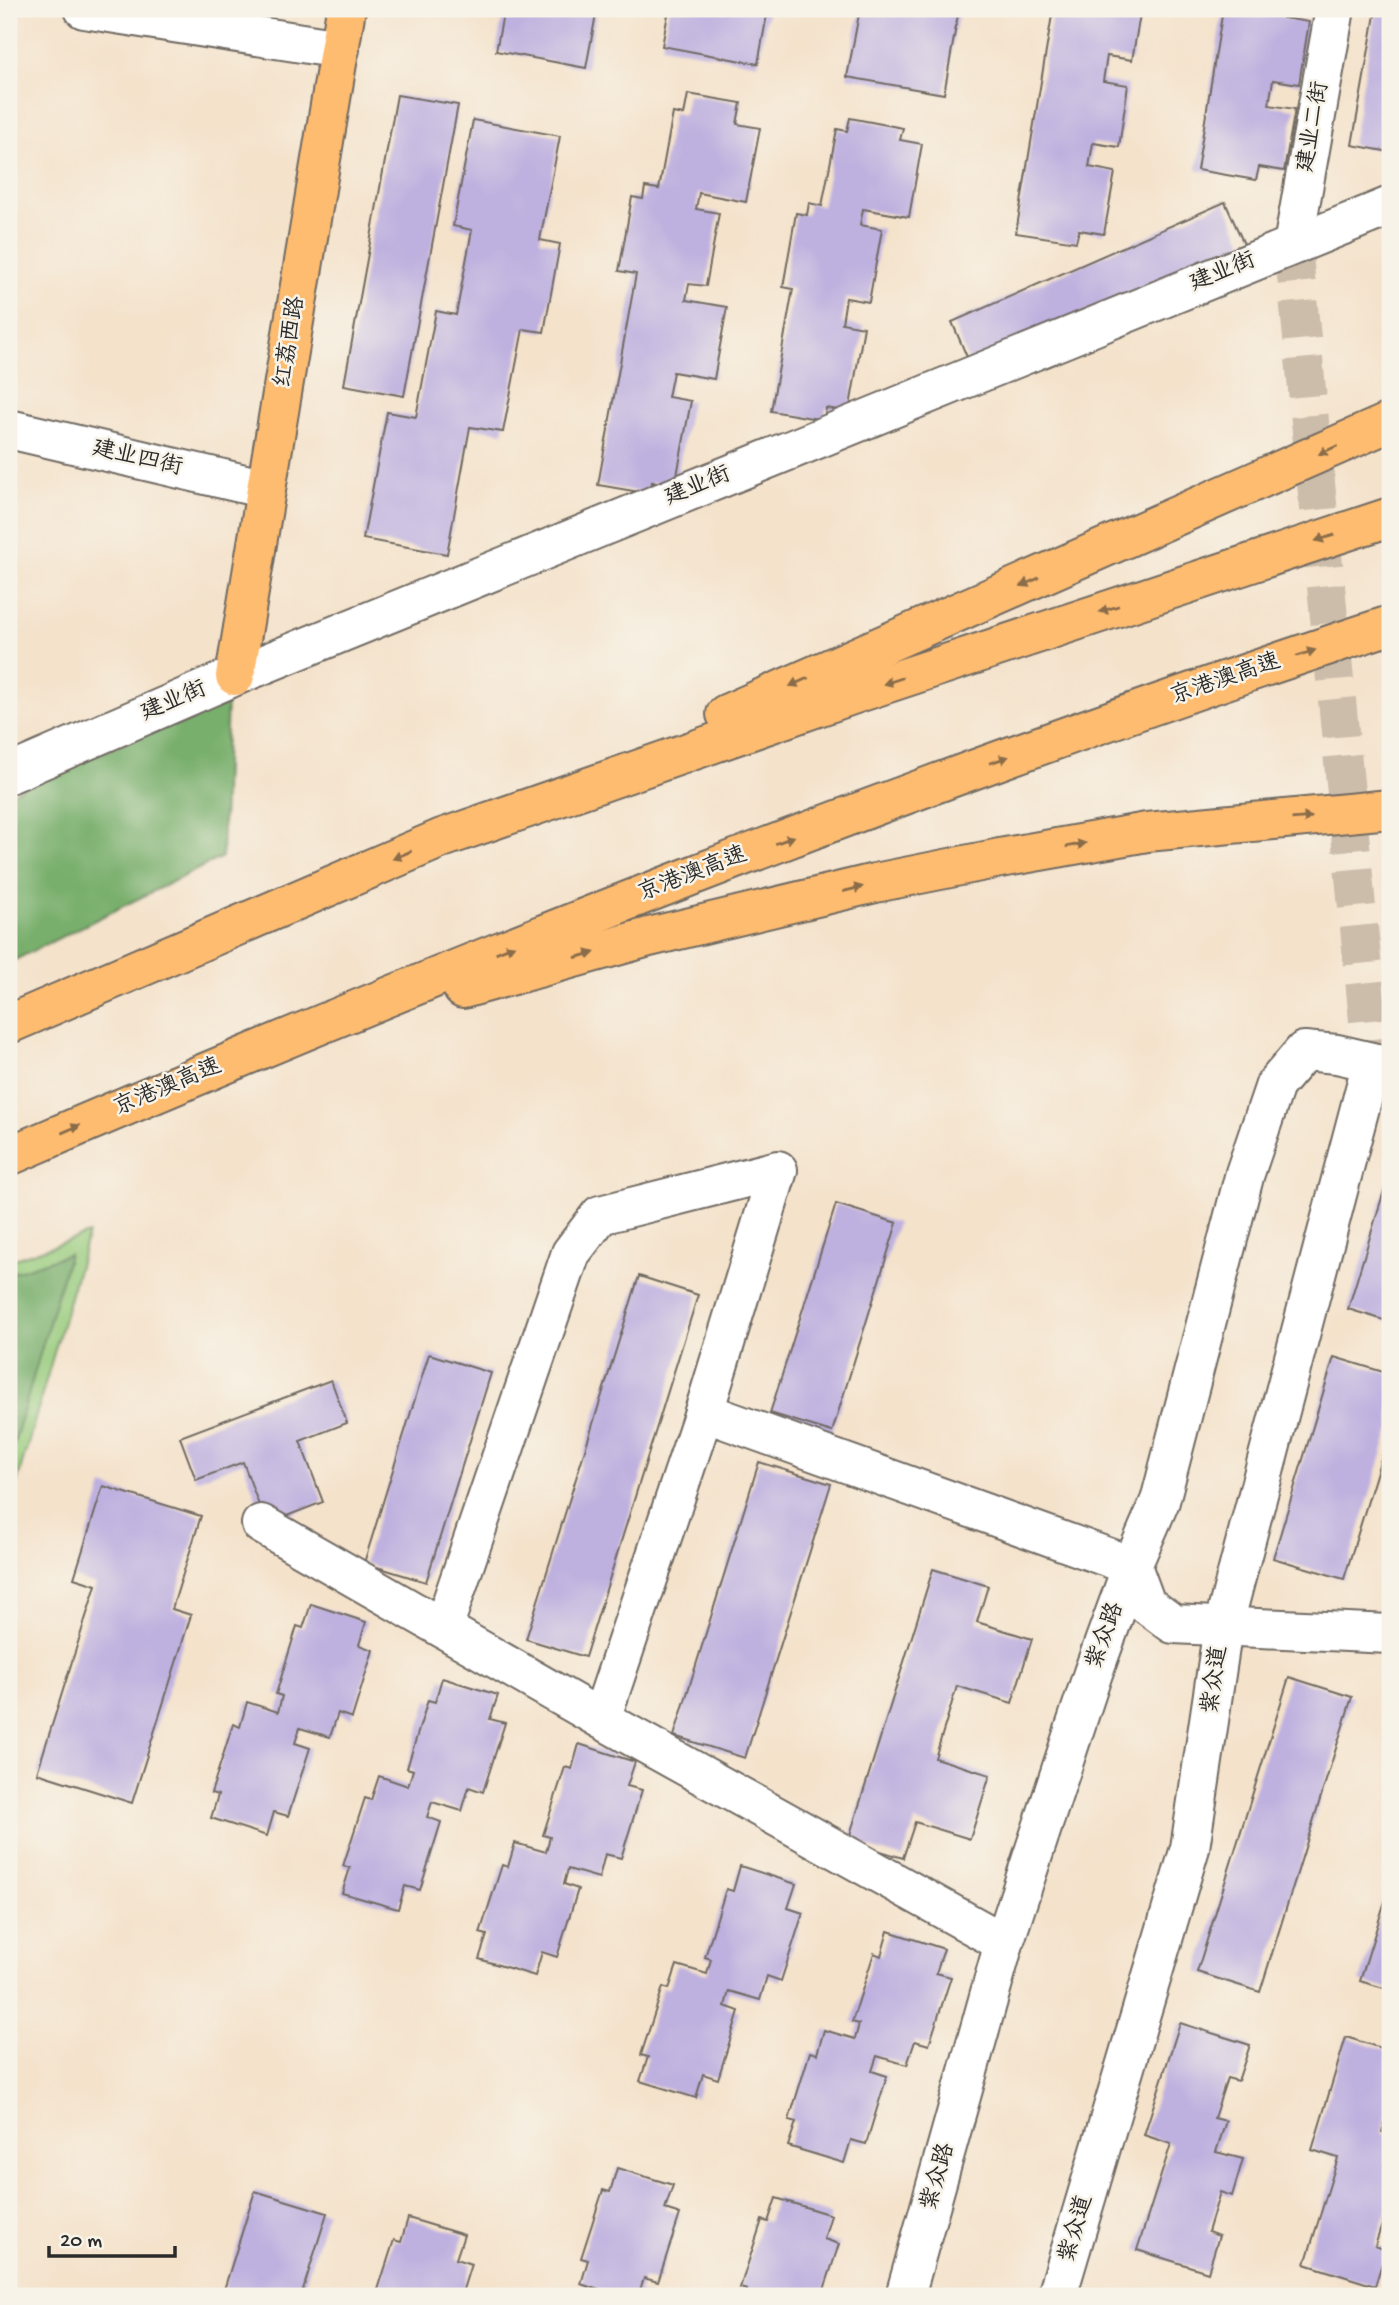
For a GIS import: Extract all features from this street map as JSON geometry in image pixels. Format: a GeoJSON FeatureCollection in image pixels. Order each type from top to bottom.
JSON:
{"type":"FeatureCollection","features":[{"type":"Feature","properties":{"kind":"main road","name":"红荔西路"},"geometry":{"type":"LineString","coordinates":[[235,676],[346,9]]}},
{"type":"Feature","properties":{"kind":"main road"},"geometry":{"type":"LineString","coordinates":[[9,1024],[442,838],[1390,422]]}},
{"type":"Feature","properties":{"kind":"main road"},"geometry":{"type":"LineString","coordinates":[[442,838],[855,694],[1390,517]]}},
{"type":"Feature","properties":{"kind":"main road","name":"京港澳高速"},"geometry":{"type":"LineString","coordinates":[[9,1156],[283,1039],[628,899],[970,770],[1390,625]]}},
{"type":"Feature","properties":{"kind":"main road"},"geometry":{"type":"LineString","coordinates":[[283,1039],[649,937],[874,883],[1147,832],[1390,809]]}},
{"type":"Feature","properties":{"kind":"street"},"geometry":{"type":"LineString","coordinates":[[83,9],[340,49]]}},
{"type":"Feature","properties":{"kind":"street","name":"建业二街"},"geometry":{"type":"LineString","coordinates":[[1293,245],[1335,9]]}},
{"type":"Feature","properties":{"kind":"street","name":"建业街"},"geometry":{"type":"LineString","coordinates":[[9,774],[235,676],[1390,206]]}},
{"type":"Feature","properties":{"kind":"street","name":"建业四街"},"geometry":{"type":"LineString","coordinates":[[9,429],[266,489]]}},
{"type":"Feature","properties":{"kind":"street","name":"紫众路"},"geometry":{"type":"LineString","coordinates":[[905,2296],[1004,1943],[1093,1673],[1132,1566],[1160,1501],[1245,1173],[1275,1085],[1304,1051],[1337,1054],[1372,1062]]}},
{"type":"Feature","properties":{"kind":"street","name":"紫众道"},"geometry":{"type":"LineString","coordinates":[[1058,2296],[1190,1848],[1223,1627],[1372,1062]]}},
{"type":"Feature","properties":{"kind":"street"},"geometry":{"type":"LineString","coordinates":[[443,1628],[571,1253],[600,1215],[778,1170],[704,1412],[601,1719]]}},
{"type":"Feature","properties":{"kind":"street"},"geometry":{"type":"LineString","coordinates":[[704,1412],[1132,1566],[1146,1604],[1173,1624],[1390,1634]]}},
{"type":"Feature","properties":{"kind":"street"},"geometry":{"type":"LineString","coordinates":[[261,1524],[601,1719],[1004,1943]]}},
{"type":"Feature","properties":{"kind":"green space"},"geometry":{"type":"Polygon","coordinates":[[[227,698],[222,857],[9,963],[9,795],[227,698]]]}},
{"type":"Feature","properties":{"kind":"green space"},"geometry":{"type":"Polygon","coordinates":[[[88,1234],[9,1510],[9,1261],[88,1234]]]}},
{"type":"Feature","properties":{"kind":"green space"},"geometry":{"type":"Polygon","coordinates":[[[69,1254],[9,1461],[9,1274],[69,1254]]]}},
{"type":"Feature","properties":{"kind":"building"},"geometry":{"type":"Polygon","coordinates":[[[504,9],[597,9],[586,68],[496,51],[504,9]]]}},
{"type":"Feature","properties":{"kind":"building"},"geometry":{"type":"Polygon","coordinates":[[[669,9],[768,9],[758,64],[662,46],[669,9]]]}},
{"type":"Feature","properties":{"kind":"building"},"geometry":{"type":"Polygon","coordinates":[[[860,9],[959,9],[944,94],[847,77],[860,9]]]}},
{"type":"Feature","properties":{"kind":"building"},"geometry":{"type":"Polygon","coordinates":[[[1053,9],[1141,9],[1132,60],[1107,56],[1103,81],[1128,85],[1119,147],[1093,143],[1089,167],[1115,172],[1104,234],[1079,230],[1076,242],[1016,233],[1053,9]]]}},
{"type":"Feature","properties":{"kind":"building"},"geometry":{"type":"Polygon","coordinates":[[[1223,9],[1285,9],[1283,18],[1309,22],[1299,84],[1273,80],[1269,105],[1295,109],[1284,171],[1259,167],[1256,180],[1197,170],[1223,9]]]}},
{"type":"Feature","properties":{"kind":"building"},"geometry":{"type":"Polygon","coordinates":[[[1376,9],[1390,9],[1390,152],[1352,145],[1376,9]]]}},
{"type":"Feature","properties":{"kind":"building"},"geometry":{"type":"Polygon","coordinates":[[[688,94],[741,103],[737,124],[760,128],[746,202],[699,193],[696,209],[719,213],[706,286],[689,284],[686,300],[727,307],[714,379],[673,372],[668,397],[691,401],[675,486],[652,482],[651,494],[598,485],[636,274],[619,271],[632,197],[643,199],[645,187],[659,189],[673,113],[684,115],[688,94]]]}},
{"type":"Feature","properties":{"kind":"building"},"geometry":{"type":"Polygon","coordinates":[[[397,95],[458,105],[404,396],[344,385],[397,95]]]}},
{"type":"Feature","properties":{"kind":"building"},"geometry":{"type":"Polygon","coordinates":[[[850,118],[903,128],[900,140],[922,144],[909,217],[863,209],[860,225],[882,229],[869,302],[846,298],[842,323],[864,327],[849,412],[826,408],[824,420],[771,411],[793,289],[783,287],[796,213],[807,215],[809,203],[822,206],[837,129],[847,131],[850,118]]]}},
{"type":"Feature","properties":{"kind":"building"},"geometry":{"type":"Polygon","coordinates":[[[473,120],[560,136],[540,240],[560,244],[544,332],[523,329],[503,432],[470,427],[447,554],[363,539],[387,412],[416,417],[436,311],[456,315],[472,230],[453,226],[473,120]]]}},
{"type":"Feature","properties":{"kind":"building"},"geometry":{"type":"Polygon","coordinates":[[[1225,202],[1244,244],[970,364],[952,322],[1225,202]]]}},
{"type":"Feature","properties":{"kind":"building"},"geometry":{"type":"Polygon","coordinates":[[[1390,1171],[1390,1322],[1348,1309],[1390,1171]]]}},
{"type":"Feature","properties":{"kind":"building"},"geometry":{"type":"Polygon","coordinates":[[[836,1204],[897,1223],[832,1432],[770,1413],[836,1204]]]}},
{"type":"Feature","properties":{"kind":"building"},"geometry":{"type":"Polygon","coordinates":[[[639,1276],[698,1295],[585,1657],[526,1639],[639,1276]]]}},
{"type":"Feature","properties":{"kind":"building"},"geometry":{"type":"Polygon","coordinates":[[[429,1354],[491,1373],[426,1582],[364,1563],[429,1354]]]}},
{"type":"Feature","properties":{"kind":"building"},"geometry":{"type":"Polygon","coordinates":[[[1334,1357],[1390,1374],[1390,1429],[1344,1579],[1273,1558],[1334,1357]]]}},
{"type":"Feature","properties":{"kind":"building"},"geometry":{"type":"Polygon","coordinates":[[[331,1380],[347,1423],[300,1441],[323,1502],[266,1524],[243,1462],[196,1480],[180,1437],[331,1380]]]}},
{"type":"Feature","properties":{"kind":"building"},"geometry":{"type":"Polygon","coordinates":[[[759,1462],[831,1484],[745,1758],[674,1736],[759,1462]]]}},
{"type":"Feature","properties":{"kind":"building"},"geometry":{"type":"Polygon","coordinates":[[[103,1486],[201,1516],[172,1609],[191,1615],[132,1803],[37,1773],[96,1585],[74,1578],[103,1486]]]}},
{"type":"Feature","properties":{"kind":"building"},"geometry":{"type":"Polygon","coordinates":[[[933,1569],[988,1586],[977,1622],[1032,1639],[1012,1703],[957,1686],[935,1758],[990,1775],[970,1839],[915,1822],[903,1858],[848,1841],[933,1569]]]}},
{"type":"Feature","properties":{"kind":"building"},"geometry":{"type":"Polygon","coordinates":[[[311,1604],[366,1622],[359,1645],[373,1650],[352,1718],[338,1713],[330,1737],[300,1728],[295,1743],[310,1748],[288,1816],[274,1812],[267,1836],[211,1818],[218,1795],[211,1793],[233,1724],[240,1727],[247,1702],[278,1712],[282,1696],[276,1694],[297,1626],[303,1628],[311,1604]]]}},
{"type":"Feature","properties":{"kind":"building"},"geometry":{"type":"Polygon","coordinates":[[[1289,1677],[1352,1697],[1260,1992],[1197,1972],[1289,1677]]]}},
{"type":"Feature","properties":{"kind":"building"},"geometry":{"type":"Polygon","coordinates":[[[442,1678],[498,1695],[490,1719],[505,1723],[483,1792],[469,1787],[462,1811],[432,1802],[427,1817],[441,1822],[420,1890],[405,1886],[398,1909],[342,1893],[350,1868],[343,1866],[365,1798],[371,1800],[379,1776],[408,1786],[413,1770],[407,1768],[428,1700],[435,1702],[442,1678]]]}},
{"type":"Feature","properties":{"kind":"building"},"geometry":{"type":"Polygon","coordinates":[[[579,1744],[635,1762],[627,1786],[642,1790],[621,1858],[605,1854],[599,1878],[568,1869],[564,1884],[578,1889],[557,1957],[542,1952],[535,1976],[479,1959],[487,1935],[480,1933],[502,1865],[508,1867],[515,1843],[546,1852],[550,1837],[543,1835],[565,1767],[572,1769],[579,1744]]]}},
{"type":"Feature","properties":{"kind":"building"},"geometry":{"type":"Polygon","coordinates":[[[740,1866],[796,1884],[788,1908],[803,1913],[781,1981],[767,1976],[760,2000],[729,1991],[725,2006],[739,2011],[718,2079],[703,2074],[696,2098],[640,2081],[648,2057],[641,2055],[663,1987],[669,1989],[677,1965],[707,1974],[711,1959],[705,1957],[726,1889],[733,1891],[740,1866]]]}},
{"type":"Feature","properties":{"kind":"building"},"geometry":{"type":"Polygon","coordinates":[[[1390,1885],[1390,1990],[1360,1981],[1390,1885]]]}},
{"type":"Feature","properties":{"kind":"building"},"geometry":{"type":"Polygon","coordinates":[[[888,1931],[944,1949],[936,1973],[951,1977],[929,2045],[915,2041],[907,2065],[877,2056],[872,2071],[887,2076],[866,2144],[851,2140],[844,2163],[788,2146],[796,2122],[789,2120],[810,2052],[817,2054],[824,2030],[855,2039],[859,2024],[852,2022],[874,1953],[881,1956],[888,1931]]]}},
{"type":"Feature","properties":{"kind":"building"},"geometry":{"type":"Polygon","coordinates":[[[1180,2023],[1250,2045],[1238,2081],[1227,2078],[1214,2118],[1226,2121],[1216,2152],[1243,2159],[1232,2196],[1220,2192],[1208,2232],[1219,2236],[1208,2272],[1137,2250],[1171,2144],[1144,2135],[1180,2023]]]}},
{"type":"Feature","properties":{"kind":"building"},"geometry":{"type":"Polygon","coordinates":[[[1346,2037],[1390,2051],[1390,2105],[1382,2132],[1390,2135],[1390,2146],[1384,2165],[1390,2167],[1390,2207],[1388,2206],[1375,2246],[1386,2250],[1375,2286],[1305,2264],[1338,2158],[1312,2150],[1346,2037]]]}},
{"type":"Feature","properties":{"kind":"building"},"geometry":{"type":"Polygon","coordinates":[[[617,2168],[673,2185],[665,2209],[680,2214],[658,2282],[644,2278],[639,2293],[649,2296],[610,2296],[611,2294],[581,2284],[588,2260],[581,2258],[603,2190],[610,2192],[617,2168]]]}},
{"type":"Feature","properties":{"kind":"building"},"geometry":{"type":"Polygon","coordinates":[[[255,2191],[327,2213],[301,2296],[222,2296],[255,2191]]]}},
{"type":"Feature","properties":{"kind":"building"},"geometry":{"type":"Polygon","coordinates":[[[776,2198],[831,2215],[824,2239],[839,2244],[822,2296],[745,2296],[747,2290],[740,2288],[762,2220],[768,2222],[776,2198]]]}},
{"type":"Feature","properties":{"kind":"building"},"geometry":{"type":"Polygon","coordinates":[[[408,2218],[464,2235],[456,2259],[471,2264],[461,2296],[376,2296],[394,2240],[401,2242],[408,2218]]]}},
{"type":"Feature","properties":{"kind":"tunnel"},"geometry":{"type":"LineString","coordinates":[[1293,245],[1372,1062]]}}]}
